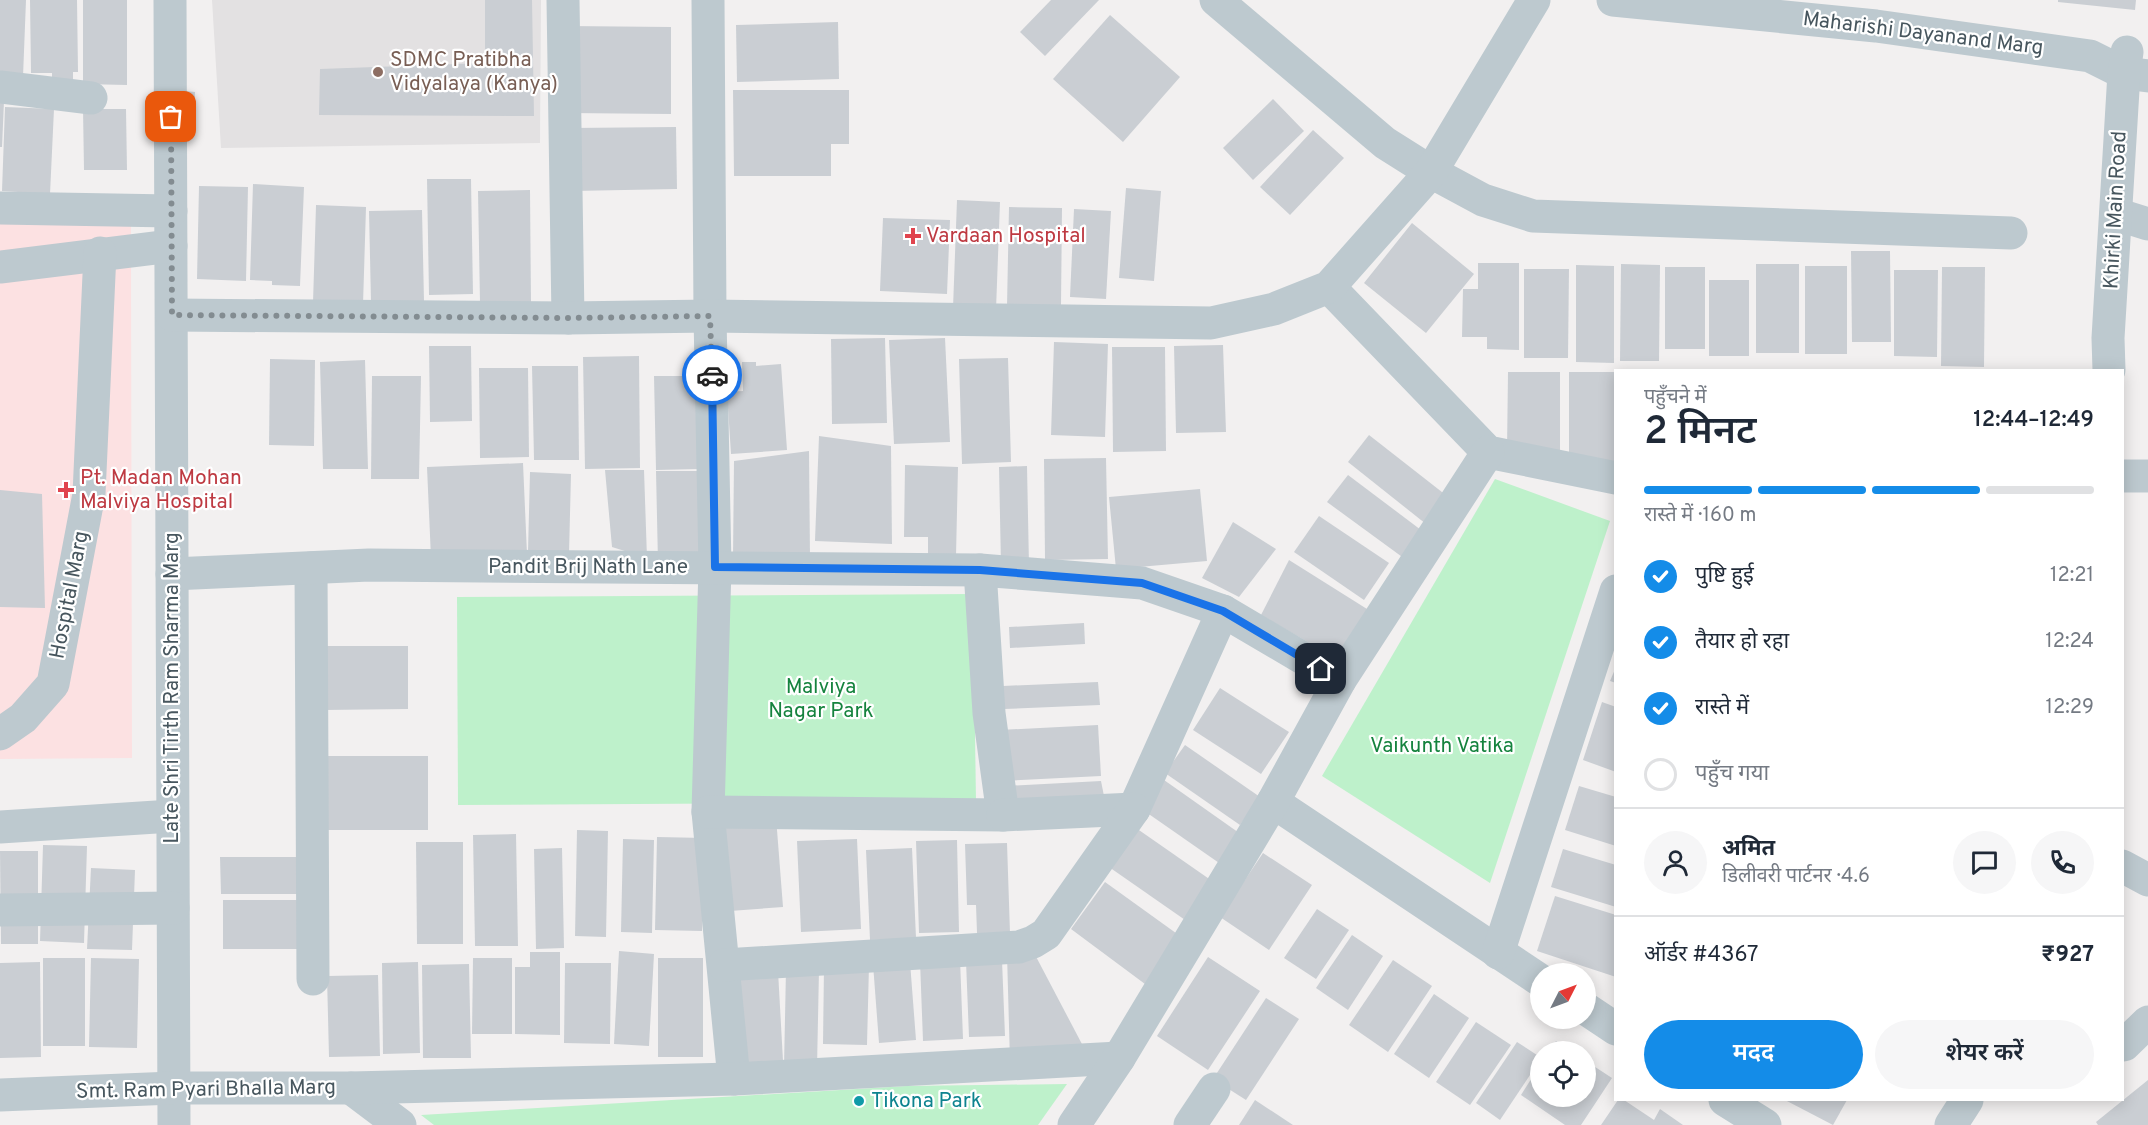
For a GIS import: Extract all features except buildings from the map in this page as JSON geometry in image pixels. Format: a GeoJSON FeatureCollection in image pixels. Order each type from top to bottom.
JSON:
{"type":"FeatureCollection","features":[{"type":"Feature","properties":{"kind":"street","name":"Late Shri Tirth Ram Sharma Marg"},"geometry":{"type":"LineString","coordinates":[[171,0],[174,1125]]}},
{"type":"Feature","properties":{"kind":"street"},"geometry":{"type":"LineString","coordinates":[[563,0],[568,318]]}},
{"type":"Feature","properties":{"kind":"street"},"geometry":{"type":"LineString","coordinates":[[708,0],[710,316],[715,567],[708,812],[734,1079]]}},
{"type":"Feature","properties":{"kind":"street"},"geometry":{"type":"LineString","coordinates":[[1216,0],[1385,143],[1431,172],[1483,200],[1533,216],[2012,234]]}},
{"type":"Feature","properties":{"kind":"street"},"geometry":{"type":"LineString","coordinates":[[172,315],[568,318],[710,316],[1211,323],[1274,309],[1329,287],[1431,172],[1534,0]]}},
{"type":"Feature","properties":{"kind":"street","name":"Maharishi Dayanand Marg"},"geometry":{"type":"LineString","coordinates":[[1613,0],[1881,13],[2090,56],[2137,63]]}},
{"type":"Feature","properties":{"kind":"street","name":"Khirki Main Road"},"geometry":{"type":"LineString","coordinates":[[2109,369],[2108,338],[2116,214],[2137,63]]}},
{"type":"Feature","properties":{"kind":"street"},"geometry":{"type":"LineString","coordinates":[[0,87],[91,98]]}},
{"type":"Feature","properties":{"kind":"street"},"geometry":{"type":"LineString","coordinates":[[0,208],[171,211]]}},
{"type":"Feature","properties":{"kind":"street"},"geometry":{"type":"LineString","coordinates":[[2116,214],[2148,224]]}},
{"type":"Feature","properties":{"kind":"street"},"geometry":{"type":"LineString","coordinates":[[0,267],[171,246]]}},
{"type":"Feature","properties":{"kind":"street","name":"Hospital Marg"},"geometry":{"type":"LineString","coordinates":[[0,734],[24,718],[53,684],[89,494],[100,254]]}},
{"type":"Feature","properties":{"kind":"street"},"geometry":{"type":"LineString","coordinates":[[1329,287],[1488,452],[1614,478]]}},
{"type":"Feature","properties":{"kind":"street"},"geometry":{"type":"LineString","coordinates":[[1074,1125],[1119,1058],[1273,802],[1340,680],[1488,452]]}},
{"type":"Feature","properties":{"kind":"street"},"geometry":{"type":"LineString","coordinates":[[2124,476],[2148,476]]}},
{"type":"Feature","properties":{"kind":"street","name":"Pandit Brij Nath Lane"},"geometry":{"type":"LineString","coordinates":[[172,574],[369,565],[715,567],[980,570],[1142,583],[1223,611],[1340,680]]}},
{"type":"Feature","properties":{"kind":"street"},"geometry":{"type":"LineString","coordinates":[[311,568],[314,980]]}},
{"type":"Feature","properties":{"kind":"street"},"geometry":{"type":"LineString","coordinates":[[980,570],[989,713],[1003,815]]}},
{"type":"Feature","properties":{"kind":"street"},"geometry":{"type":"LineString","coordinates":[[1498,953],[1614,597]]}},
{"type":"Feature","properties":{"kind":"street"},"geometry":{"type":"LineString","coordinates":[[724,965],[1019,947],[1046,934],[1134,809],[1223,611]]}},
{"type":"Feature","properties":{"kind":"street"},"geometry":{"type":"LineString","coordinates":[[1273,802],[1530,974]]}},
{"type":"Feature","properties":{"kind":"street"},"geometry":{"type":"LineString","coordinates":[[708,812],[1003,815],[1134,809]]}},
{"type":"Feature","properties":{"kind":"street"},"geometry":{"type":"LineString","coordinates":[[0,827],[172,816]]}},
{"type":"Feature","properties":{"kind":"street"},"geometry":{"type":"LineString","coordinates":[[2124,867],[2148,880]]}},
{"type":"Feature","properties":{"kind":"street"},"geometry":{"type":"LineString","coordinates":[[0,910],[172,908]]}},
{"type":"Feature","properties":{"kind":"street"},"geometry":{"type":"LineString","coordinates":[[1596,1016],[1614,1028]]}},
{"type":"Feature","properties":{"kind":"street"},"geometry":{"type":"LineString","coordinates":[[2124,1045],[2148,1022]]}},
{"type":"Feature","properties":{"kind":"street"},"geometry":{"type":"LineString","coordinates":[[351,1088],[734,1079],[1119,1058]]}},
{"type":"Feature","properties":{"kind":"street","name":"Smt. Ram Pyari Bhalla Marg"},"geometry":{"type":"LineString","coordinates":[[0,1095],[173,1088],[351,1088],[400,1125]]}},
{"type":"Feature","properties":{"kind":"street"},"geometry":{"type":"LineString","coordinates":[[1190,1125],[1214,1089]]}},
{"type":"Feature","properties":{"kind":"street"},"geometry":{"type":"LineString","coordinates":[[1727,1101],[1765,1125]]}},
{"type":"Feature","properties":{"kind":"street"},"geometry":{"type":"LineString","coordinates":[[1951,1125],[1966,1101]]}},
{"type":"Feature","properties":{"kind":"shaded area","name":"SDMC Pratibha Vidyalaya (Kanya)"},"geometry":{"type":"Polygon","coordinates":[[[212,0],[541,0],[540,143],[221,148],[212,0]]]}},
{"type":"Feature","properties":{"kind":"shaded area","name":"Pt. Madan Mohan Malviya Hospital"},"geometry":{"type":"Polygon","coordinates":[[[0,218],[131,222],[132,758],[0,759],[0,218]]]}},
{"type":"Feature","properties":{"kind":"green space","name":"Vaikunth Vatika"},"geometry":{"type":"Polygon","coordinates":[[[1495,479],[1610,521],[1490,883],[1322,776],[1495,479]]]}},
{"type":"Feature","properties":{"kind":"green space","name":"Malviya Nagar Park"},"geometry":{"type":"Polygon","coordinates":[[[973,594],[976,802],[458,805],[457,597],[973,594]]]}},
{"type":"Feature","properties":{"kind":"green space","name":"Tikona Park"},"geometry":{"type":"Polygon","coordinates":[[[1067,1084],[1038,1125],[434,1125],[421,1115],[907,1086],[1067,1084]]]}},
{"type":"Feature","properties":{"kind":"way so far"},"geometry":{"type":"LineString","coordinates":[[171,117],[172,315],[568,318],[710,316],[712,375]]}},
{"type":"Feature","properties":{"kind":"place","name":"SDMC Pratibha Vidyalaya (Kanya)"},"geometry":{"type":"Point","coordinates":[378,72]}},
{"type":"Feature","properties":{"kind":"place","name":"Vardaan Hospital"},"geometry":{"type":"Point","coordinates":[913,236]}},
{"type":"Feature","properties":{"kind":"place","name":"Pt. Madan Mohan Malviya Hospital"},"geometry":{"type":"Point","coordinates":[66,490]}},
{"type":"Feature","properties":{"kind":"place","name":"Tikona Park"},"geometry":{"type":"Point","coordinates":[859,1101]}},
{"type":"Feature","properties":{"kind":"route"},"geometry":{"type":"LineString","coordinates":[[712,375],[715,567],[980,570],[1142,583],[1223,611],[1321,669]]}}]}
